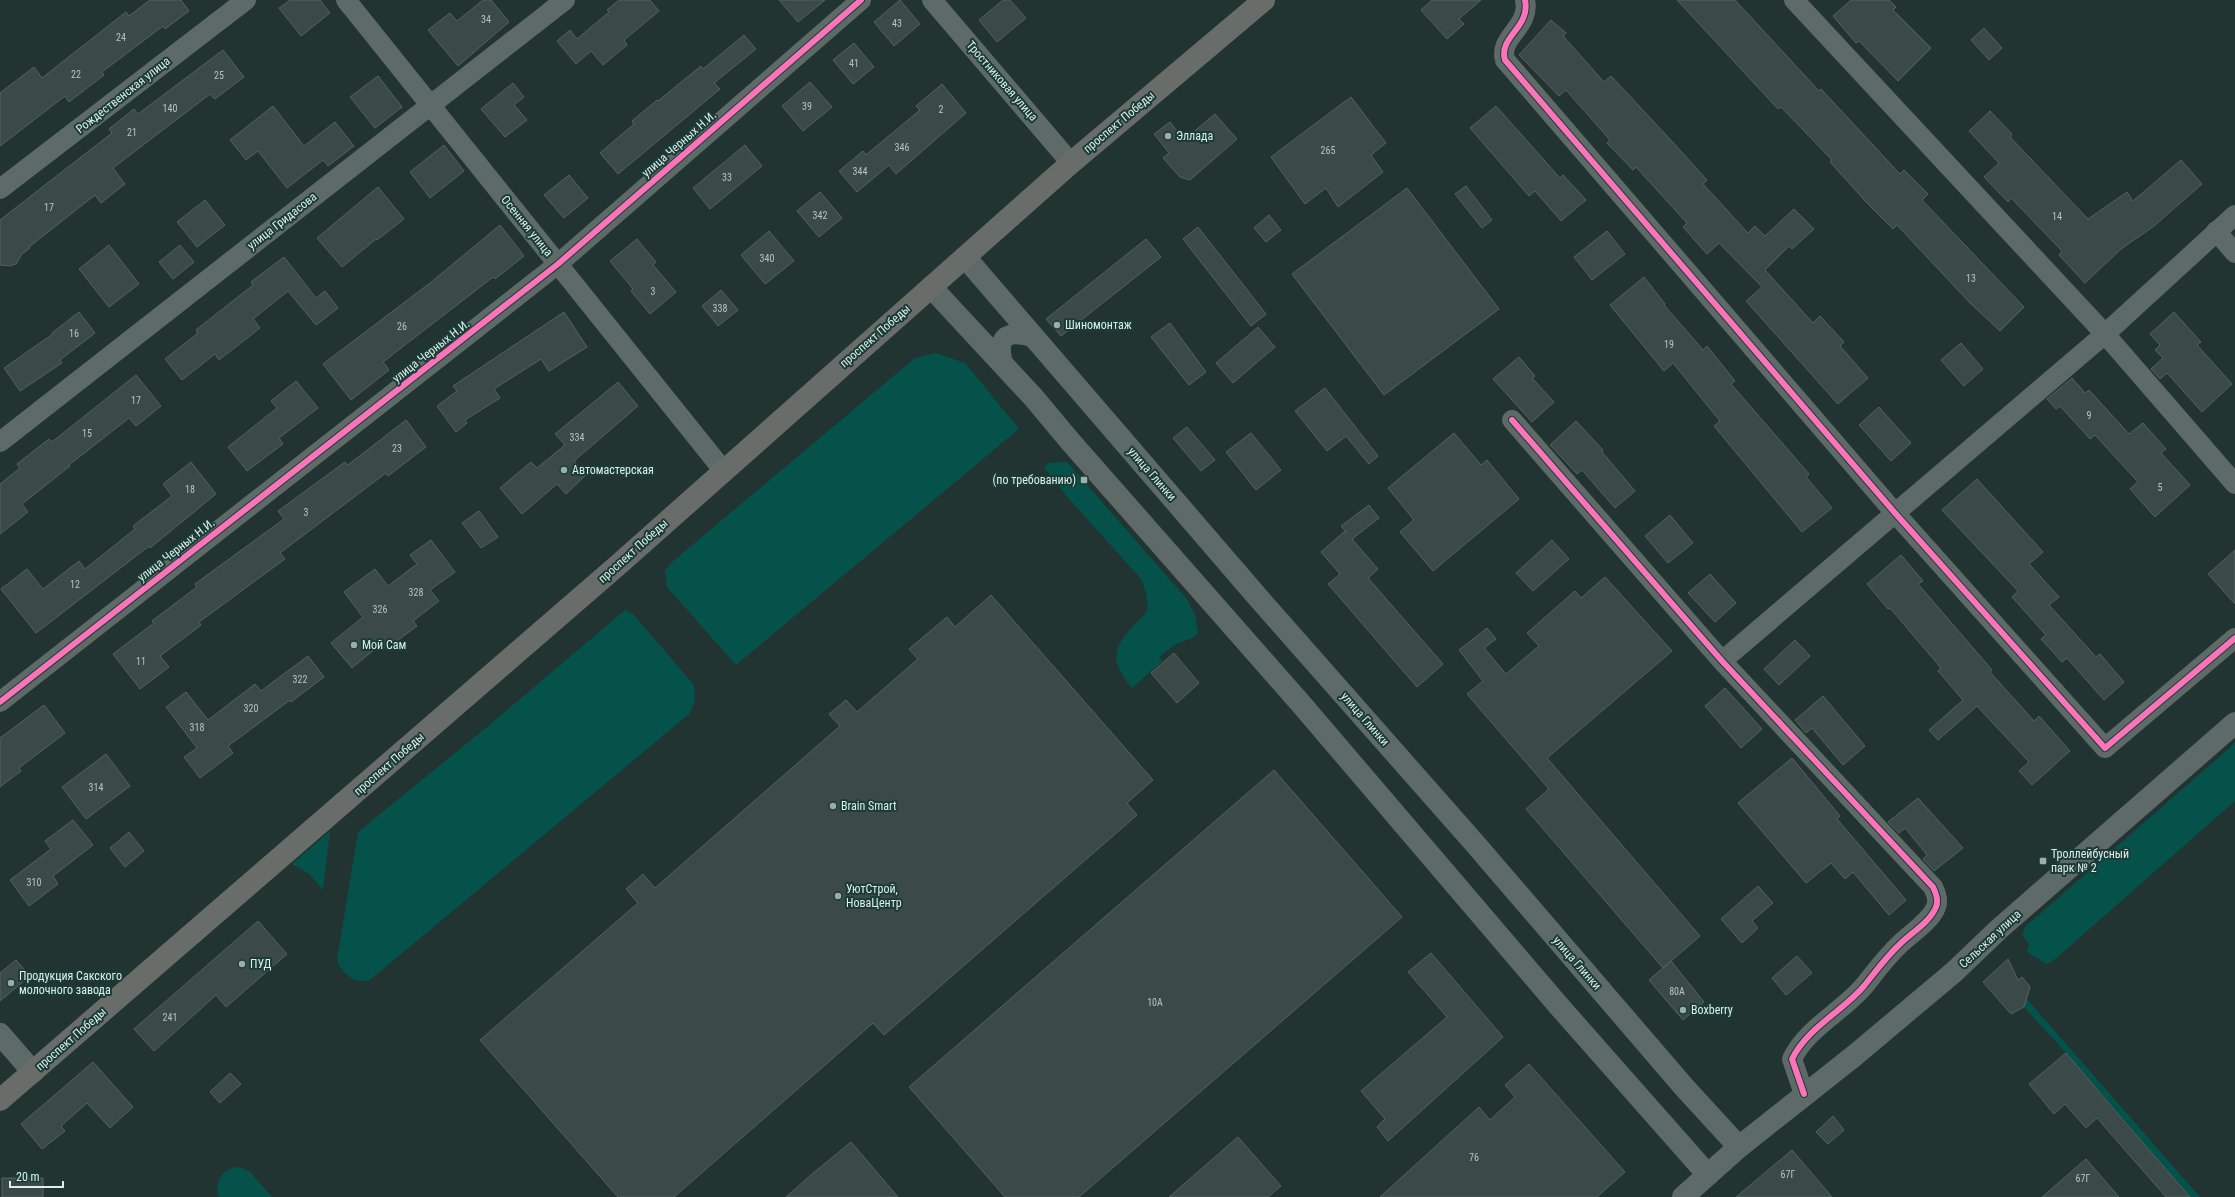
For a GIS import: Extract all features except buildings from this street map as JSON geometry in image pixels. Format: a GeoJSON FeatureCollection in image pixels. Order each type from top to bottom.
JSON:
{"type":"FeatureCollection","features":[{"type":"Feature","properties":{"kind":"main road","name":"проспект Победы"},"geometry":{"type":"LineString","coordinates":[[0,1100],[618,565],[723,470],[1071,163],[1264,0]]}},
{"type":"Feature","properties":{"kind":"main road","name":"улица Глинки"},"geometry":{"type":"LineString","coordinates":[[965,257],[1255,594],[1478,846],[1684,1087],[1739,1147]]}},
{"type":"Feature","properties":{"kind":"main road"},"geometry":{"type":"LineString","coordinates":[[931,287],[1003,364],[1302,705],[1558,1005],[1708,1175]]}},
{"type":"Feature","properties":{"kind":"main road","name":"Сельская улица"},"geometry":{"type":"LineString","coordinates":[[1739,1147],[1954,972],[1999,929],[2235,722]]}},
{"type":"Feature","properties":{"kind":"main road"},"geometry":{"type":"LineString","coordinates":[[0,1034],[33,1072]]}},
{"type":"Feature","properties":{"kind":"main road"},"geometry":{"type":"LineString","coordinates":[[1683,1197],[1739,1147]]}},
{"type":"Feature","properties":{"kind":"street","name":"Рождественская улица"},"geometry":{"type":"LineString","coordinates":[[0,190],[246,0]]}},
{"type":"Feature","properties":{"kind":"street","name":"Осенняя улица"},"geometry":{"type":"LineString","coordinates":[[346,0],[723,470]]}},
{"type":"Feature","properties":{"kind":"street","name":"улица Гридасова"},"geometry":{"type":"LineString","coordinates":[[0,442],[565,0]]}},
{"type":"Feature","properties":{"kind":"street","name":"улица Черных Н.И."},"geometry":{"type":"LineString","coordinates":[[0,702],[558,264],[861,0]]}},
{"type":"Feature","properties":{"kind":"street","name":"Тростниковая улица"},"geometry":{"type":"LineString","coordinates":[[932,0],[1071,163]]}},
{"type":"Feature","properties":{"kind":"street"},"geometry":{"type":"LineString","coordinates":[[1525,0],[1527,7],[1523,22],[1506,44],[1502,52],[1505,60],[1895,513],[2106,748],[2235,638]]}},
{"type":"Feature","properties":{"kind":"street"},"geometry":{"type":"LineString","coordinates":[[1794,0],[2105,334],[2235,484]]}},
{"type":"Feature","properties":{"kind":"street"},"geometry":{"type":"LineString","coordinates":[[1722,661],[2105,334],[2235,215]]}},
{"type":"Feature","properties":{"kind":"street"},"geometry":{"type":"LineString","coordinates":[[2216,231],[2235,253]]}},
{"type":"Feature","properties":{"kind":"street"},"geometry":{"type":"LineString","coordinates":[[1003,364],[1000,349],[1002,341],[1007,335],[1016,334],[1034,337]]}},
{"type":"Feature","properties":{"kind":"street"},"geometry":{"type":"LineString","coordinates":[[1512,420],[1722,661],[1933,887],[1937,897],[1937,907],[1930,917],[1882,961],[1864,986],[1815,1030],[1796,1051],[1792,1059],[1804,1094]]}},
{"type":"Feature","properties":{"kind":"green space"},"geometry":{"type":"Polygon","coordinates":[[[936,353],[965,363],[1019,429],[736,665],[667,587],[665,571],[672,562],[915,358],[936,353]]]}},
{"type":"Feature","properties":{"kind":"green space"},"geometry":{"type":"Polygon","coordinates":[[[1067,462],[1187,599],[1195,615],[1198,633],[1192,638],[1176,644],[1159,657],[1163,661],[1132,688],[1120,670],[1116,655],[1121,641],[1147,611],[1147,599],[1142,580],[1069,499],[1044,467],[1049,463],[1067,462]]]}},
{"type":"Feature","properties":{"kind":"green space"},"geometry":{"type":"Polygon","coordinates":[[[625,610],[633,614],[694,685],[695,701],[689,714],[371,979],[366,981],[356,980],[346,974],[342,970],[337,960],[358,832],[487,727],[625,610]]]}},
{"type":"Feature","properties":{"kind":"green space"},"geometry":{"type":"Polygon","coordinates":[[[2235,743],[2235,801],[2054,960],[2047,964],[2027,952],[2029,944],[2022,935],[2025,927],[2235,743]]]}},
{"type":"Feature","properties":{"kind":"green space"},"geometry":{"type":"Polygon","coordinates":[[[330,831],[323,890],[309,874],[292,864],[330,831]]]}},
{"type":"Feature","properties":{"kind":"green space"},"geometry":{"type":"Polygon","coordinates":[[[2026,998],[2200,1197],[2190,1197],[2066,1053],[2024,1007],[2026,998]]]}},
{"type":"Feature","properties":{"kind":"green space"},"geometry":{"type":"Polygon","coordinates":[[[239,1167],[250,1172],[272,1197],[219,1197],[217,1191],[218,1181],[228,1170],[239,1167]]]}},
{"type":"Feature","properties":{"kind":"cycle path"},"geometry":{"type":"LineString","coordinates":[[0,702],[558,264],[861,0]]}},
{"type":"Feature","properties":{"kind":"cycle path"},"geometry":{"type":"LineString","coordinates":[[1525,0],[1526,9],[1523,18],[1506,45],[1504,52],[1505,60],[1895,513],[2105,748],[2235,638]]}},
{"type":"Feature","properties":{"kind":"cycle path"},"geometry":{"type":"LineString","coordinates":[[1512,420],[1722,661],[1933,887],[1937,904],[1929,918],[1895,949],[1864,986],[1846,1004],[1807,1038],[1792,1059],[1804,1094]]}},
{"type":"Feature","properties":{"kind":"place","name":"Эллада"},"geometry":{"type":"Point","coordinates":[1168,136]}},
{"type":"Feature","properties":{"kind":"place","name":"Шиномонтаж"},"geometry":{"type":"Point","coordinates":[1057,325]}},
{"type":"Feature","properties":{"kind":"place","name":"Автомастерская"},"geometry":{"type":"Point","coordinates":[564,470]}},
{"type":"Feature","properties":{"kind":"place","name":"(по требованию)"},"geometry":{"type":"Point","coordinates":[1084,480]}},
{"type":"Feature","properties":{"kind":"place","name":"Мой Сам"},"geometry":{"type":"Point","coordinates":[354,645]}},
{"type":"Feature","properties":{"kind":"place","name":"Brain Smart"},"geometry":{"type":"Point","coordinates":[833,806]}},
{"type":"Feature","properties":{"kind":"place","name":"Троллейбусный парк № 2"},"geometry":{"type":"Point","coordinates":[2043,861]}},
{"type":"Feature","properties":{"kind":"place","name":"УютСтрой, НоваЦентр"},"geometry":{"type":"Point","coordinates":[838,896]}},
{"type":"Feature","properties":{"kind":"place","name":"ПУД"},"geometry":{"type":"Point","coordinates":[242,964]}},
{"type":"Feature","properties":{"kind":"place","name":"Продукция Сакского молочного завода"},"geometry":{"type":"Point","coordinates":[11,983]}},
{"type":"Feature","properties":{"kind":"place","name":"Boxberry"},"geometry":{"type":"Point","coordinates":[1683,1010]}}]}
